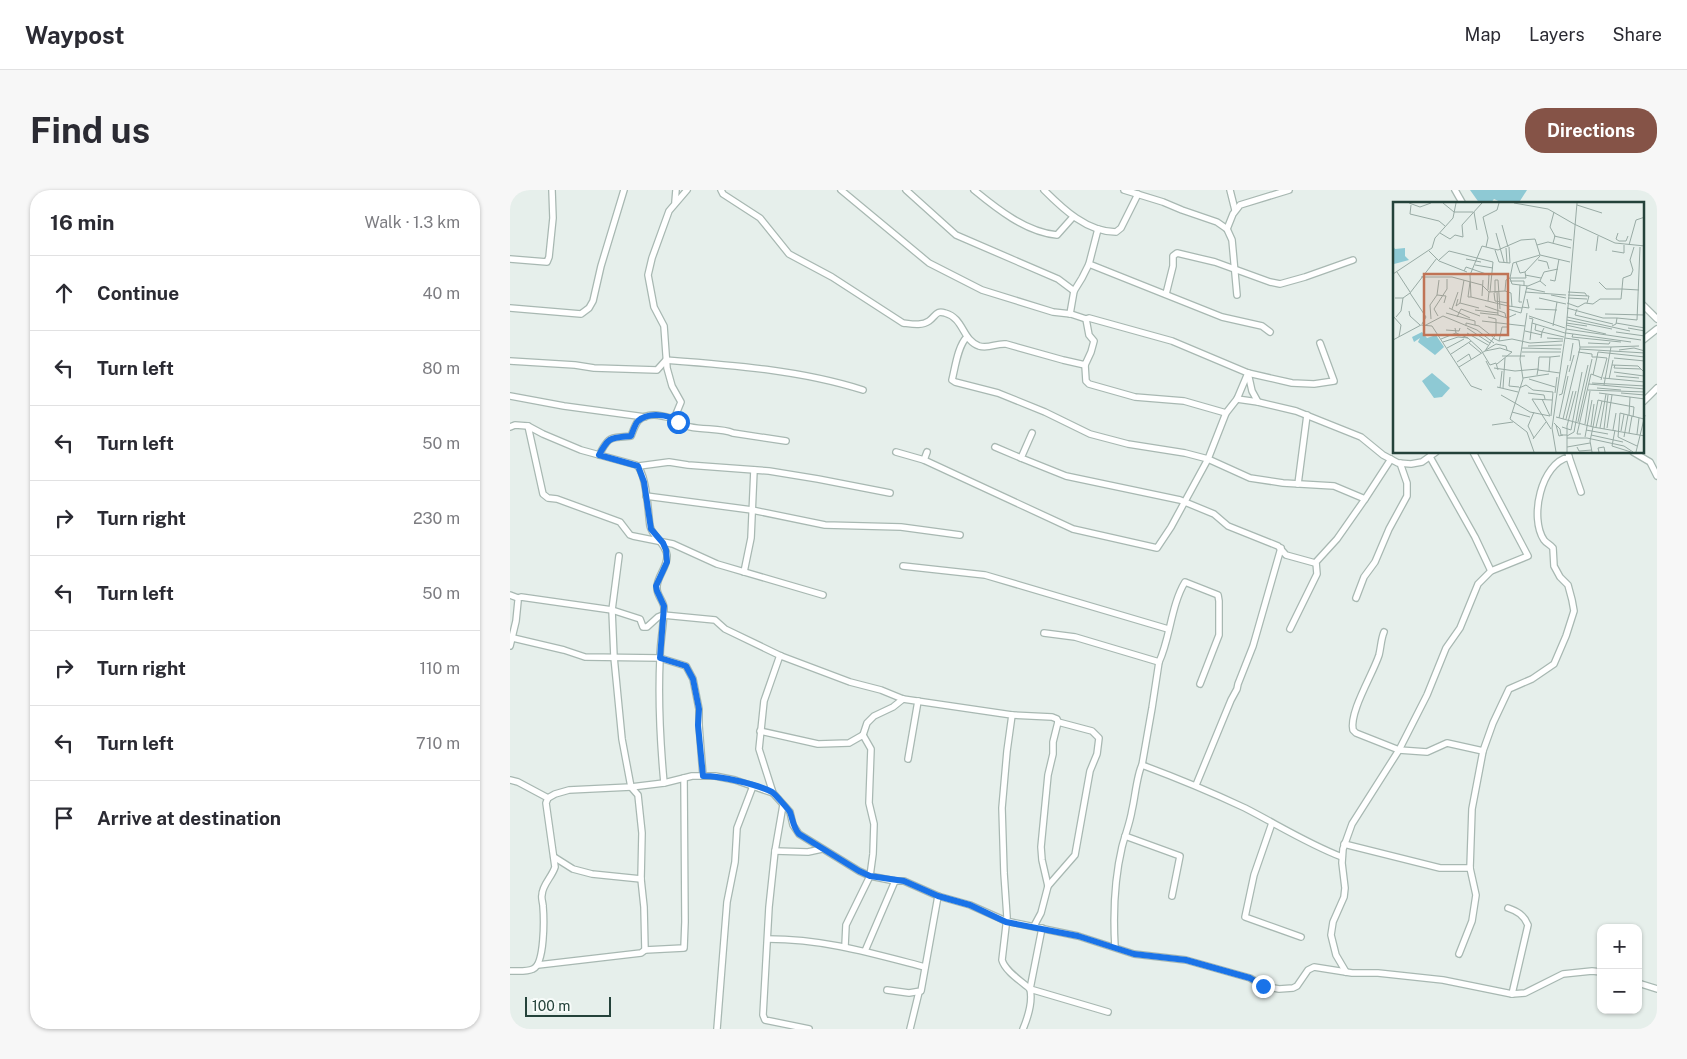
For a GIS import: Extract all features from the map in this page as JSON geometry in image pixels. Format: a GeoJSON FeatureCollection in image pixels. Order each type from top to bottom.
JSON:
{"type":"FeatureCollection","features":[{"type":"Feature","properties":{"kind":"street"},"geometry":{"type":"LineString","coordinates":[[510,259],[547,262],[553,218],[552,190]]}},
{"type":"Feature","properties":{"kind":"street"},"geometry":{"type":"LineString","coordinates":[[510,308],[581,314],[589,308],[593,301],[601,266],[624,190]]}},
{"type":"Feature","properties":{"kind":"street"},"geometry":{"type":"LineString","coordinates":[[675,202],[676,190]]}},
{"type":"Feature","properties":{"kind":"street"},"geometry":{"type":"LineString","coordinates":[[674,418],[682,402],[672,386],[666,360],[664,326],[654,307],[648,275],[666,218],[675,202],[687,190]]}},
{"type":"Feature","properties":{"kind":"street"},"geometry":{"type":"LineString","coordinates":[[721,190],[723,194],[760,218],[790,254],[903,323],[916,325],[929,321],[936,313],[942,312],[955,317],[967,337],[979,346],[986,348],[1001,343],[1085,364]]}},
{"type":"Feature","properties":{"kind":"street"},"geometry":{"type":"LineString","coordinates":[[841,190],[929,264],[982,290],[1054,312],[1089,318],[1172,341],[1248,373],[1292,383],[1314,384],[1334,381],[1320,343]]}},
{"type":"Feature","properties":{"kind":"street"},"geometry":{"type":"LineString","coordinates":[[906,190],[956,235],[1058,280],[1074,291]]}},
{"type":"Feature","properties":{"kind":"street"},"geometry":{"type":"LineString","coordinates":[[974,190],[1023,224],[1046,234],[1057,235],[1073,217]]}},
{"type":"Feature","properties":{"kind":"street"},"geometry":{"type":"LineString","coordinates":[[1044,190],[1073,217],[1098,228],[1116,232],[1121,228],[1138,194]]}},
{"type":"Feature","properties":{"kind":"street"},"geometry":{"type":"LineString","coordinates":[[1124,190],[1217,222],[1227,229],[1232,240],[1237,294]]}},
{"type":"Feature","properties":{"kind":"street"},"geometry":{"type":"LineString","coordinates":[[1230,190],[1235,210]]}},
{"type":"Feature","properties":{"kind":"street"},"geometry":{"type":"LineString","coordinates":[[1227,229],[1235,210],[1240,205],[1289,190]]}},
{"type":"Feature","properties":{"kind":"street"},"geometry":{"type":"LineString","coordinates":[[1455,190],[1462,202]]}},
{"type":"Feature","properties":{"kind":"street"},"geometry":{"type":"LineString","coordinates":[[1070,314],[1074,291],[1089,264],[1098,228]]}},
{"type":"Feature","properties":{"kind":"street"},"geometry":{"type":"LineString","coordinates":[[1166,294],[1173,266],[1173,256],[1177,253],[1214,262],[1280,284],[1353,260]]}},
{"type":"Feature","properties":{"kind":"street"},"geometry":{"type":"LineString","coordinates":[[1089,264],[1222,317],[1262,326],[1270,332]]}},
{"type":"Feature","properties":{"kind":"street"},"geometry":{"type":"LineString","coordinates":[[1644,306],[1657,319]]}},
{"type":"Feature","properties":{"kind":"street"},"geometry":{"type":"LineString","coordinates":[[1086,318],[1089,335],[1094,341],[1085,364],[1086,382],[1135,397],[1184,401],[1226,413]]}},
{"type":"Feature","properties":{"kind":"street"},"geometry":{"type":"LineString","coordinates":[[1644,339],[1657,329]]}},
{"type":"Feature","properties":{"kind":"street"},"geometry":{"type":"LineString","coordinates":[[967,337],[963,340],[960,349],[952,384],[998,393],[1045,412],[1090,434],[1128,444],[1185,453],[1208,459],[1250,478],[1334,486],[1365,499]]}},
{"type":"Feature","properties":{"kind":"street"},"geometry":{"type":"LineString","coordinates":[[510,361],[575,364],[594,368],[657,370],[666,360]]}},
{"type":"Feature","properties":{"kind":"street"},"geometry":{"type":"LineString","coordinates":[[666,360],[757,367],[839,382],[863,390]]}},
{"type":"Feature","properties":{"kind":"street"},"geometry":{"type":"LineString","coordinates":[[896,452],[924,460],[1074,529],[1157,548],[1171,527],[1208,459],[1226,413],[1237,399],[1248,373]]}},
{"type":"Feature","properties":{"kind":"street"},"geometry":{"type":"LineString","coordinates":[[1248,373],[1252,391],[1258,402]]}},
{"type":"Feature","properties":{"kind":"street"},"geometry":{"type":"LineString","coordinates":[[1644,401],[1657,388]]}},
{"type":"Feature","properties":{"kind":"street"},"geometry":{"type":"LineString","coordinates":[[510,396],[564,406],[645,417]]}},
{"type":"Feature","properties":{"kind":"street"},"geometry":{"type":"LineString","coordinates":[[1237,399],[1258,402],[1307,415],[1361,437],[1383,455],[1400,463],[1422,462],[1434,454]]}},
{"type":"Feature","properties":{"kind":"street"},"geometry":{"type":"LineString","coordinates":[[599,455],[610,438],[631,436],[637,422],[645,417],[654,415],[674,418],[678,422],[698,428],[727,430],[741,435],[786,441]]}},
{"type":"Feature","properties":{"kind":"street"},"geometry":{"type":"LineString","coordinates":[[1298,484],[1307,415]]}},
{"type":"Feature","properties":{"kind":"street"},"geometry":{"type":"LineString","coordinates":[[510,427],[515,425],[528,426],[581,450],[638,466],[669,462],[754,470],[818,479],[890,493]]}},
{"type":"Feature","properties":{"kind":"street"},"geometry":{"type":"LineString","coordinates":[[528,426],[539,479],[545,496],[620,522],[633,536],[673,544],[717,564],[823,595]]}},
{"type":"Feature","properties":{"kind":"street"},"geometry":{"type":"LineString","coordinates":[[1021,458],[1032,433]]}},
{"type":"Feature","properties":{"kind":"street"},"geometry":{"type":"LineString","coordinates":[[995,447],[1066,476],[1184,502],[1214,514],[1228,526],[1278,546],[1286,555],[1316,563]]}},
{"type":"Feature","properties":{"kind":"street"},"geometry":{"type":"LineString","coordinates":[[924,460],[927,452]]}},
{"type":"Feature","properties":{"kind":"street"},"geometry":{"type":"LineString","coordinates":[[1346,972],[1336,955],[1331,935],[1331,928],[1345,892],[1342,857],[1344,844],[1355,819],[1399,750],[1427,695],[1446,648],[1460,628],[1478,584],[1491,571],[1528,556],[1474,454]]}},
{"type":"Feature","properties":{"kind":"street"},"geometry":{"type":"LineString","coordinates":[[1636,454],[1650,462],[1657,476]]}},
{"type":"Feature","properties":{"kind":"street"},"geometry":{"type":"LineString","coordinates":[[1459,954],[1472,920],[1476,895],[1470,868],[1472,810],[1483,751],[1492,723],[1509,688],[1532,679],[1554,664],[1574,611],[1569,588],[1554,566],[1554,550],[1545,541],[1538,522],[1537,509],[1540,492],[1551,470],[1569,455],[1581,492]]}},
{"type":"Feature","properties":{"kind":"street"},"geometry":{"type":"LineString","coordinates":[[1430,458],[1475,536],[1491,571]]}},
{"type":"Feature","properties":{"kind":"street"},"geometry":{"type":"LineString","coordinates":[[1290,628],[1317,574],[1316,563],[1337,539],[1391,459]]}},
{"type":"Feature","properties":{"kind":"street"},"geometry":{"type":"LineString","coordinates":[[1356,598],[1364,577],[1375,562],[1389,529],[1407,496],[1407,483],[1400,463]]}},
{"type":"Feature","properties":{"kind":"street"},"geometry":{"type":"LineString","coordinates":[[638,466],[644,482],[651,529],[666,550],[667,557],[667,562],[656,586],[664,606],[660,658],[659,725],[664,783]]}},
{"type":"Feature","properties":{"kind":"street"},"geometry":{"type":"LineString","coordinates":[[744,572],[751,538],[754,470]]}},
{"type":"Feature","properties":{"kind":"street"},"geometry":{"type":"LineString","coordinates":[[646,496],[752,510],[825,524],[901,527],[960,535]]}},
{"type":"Feature","properties":{"kind":"street"},"geometry":{"type":"LineString","coordinates":[[1196,785],[1237,689],[1253,646],[1281,548]]}},
{"type":"Feature","properties":{"kind":"street"},"geometry":{"type":"LineString","coordinates":[[619,556],[612,610],[614,657],[622,739],[631,787],[638,795],[642,833],[641,879],[646,950]]}},
{"type":"Feature","properties":{"kind":"street"},"geometry":{"type":"LineString","coordinates":[[903,566],[985,575],[1168,629]]}},
{"type":"Feature","properties":{"kind":"street"},"geometry":{"type":"LineString","coordinates":[[1115,948],[1115,890],[1125,836],[1138,784],[1138,770],[1142,765],[1159,662],[1168,629],[1185,582],[1218,595],[1219,601],[1218,635],[1200,684]]}},
{"type":"Feature","properties":{"kind":"street"},"geometry":{"type":"LineString","coordinates":[[510,595],[518,598],[612,610],[640,619],[643,626],[647,627],[663,614],[715,620],[725,629],[781,656],[850,682],[882,690],[903,699],[1012,715],[1052,717],[1057,719],[1058,722],[1092,730],[1099,738],[1097,754],[1090,771],[1075,855],[1048,886],[1041,914],[1034,926]]}},
{"type":"Feature","properties":{"kind":"street"},"geometry":{"type":"LineString","coordinates":[[510,646],[513,638],[518,601]]}},
{"type":"Feature","properties":{"kind":"street"},"geometry":{"type":"LineString","coordinates":[[1384,632],[1379,655],[1358,705],[1352,727],[1356,733],[1399,750],[1426,752],[1448,743],[1483,751]]}},
{"type":"Feature","properties":{"kind":"street"},"geometry":{"type":"LineString","coordinates":[[1044,633],[1075,637],[1159,662]]}},
{"type":"Feature","properties":{"kind":"street"},"geometry":{"type":"LineString","coordinates":[[513,638],[585,657],[660,658],[686,666],[693,679],[699,709],[698,725],[703,776]]}},
{"type":"Feature","properties":{"kind":"street"},"geometry":{"type":"LineString","coordinates":[[781,656],[764,701],[760,731],[759,749],[773,793],[790,812],[793,825],[799,834],[870,876],[904,881],[938,896],[970,905],[1006,922],[1078,936],[1134,954],[1186,960],[1250,978],[1263,986],[1279,989],[1297,986],[1312,967],[1346,972],[1443,980],[1512,994],[1525,993],[1563,974],[1597,972]]}},
{"type":"Feature","properties":{"kind":"street"},"geometry":{"type":"LineString","coordinates":[[760,731],[818,744],[849,743],[863,734],[867,723],[874,716],[893,707],[903,699]]}},
{"type":"Feature","properties":{"kind":"street"},"geometry":{"type":"LineString","coordinates":[[908,759],[918,702]]}},
{"type":"Feature","properties":{"kind":"street"},"geometry":{"type":"LineString","coordinates":[[1012,715],[1002,808],[1006,922],[1002,950],[1003,965],[1030,989],[1108,1012]]}},
{"type":"Feature","properties":{"kind":"street"},"geometry":{"type":"LineString","coordinates":[[1048,886],[1041,847],[1048,775],[1058,722]]}},
{"type":"Feature","properties":{"kind":"street"},"geometry":{"type":"LineString","coordinates":[[844,946],[846,925],[870,876],[874,824],[869,803],[871,749],[863,734]]}},
{"type":"Feature","properties":{"kind":"street"},"geometry":{"type":"LineString","coordinates":[[1142,765],[1196,785],[1317,848],[1342,857]]}},
{"type":"Feature","properties":{"kind":"street"},"geometry":{"type":"LineString","coordinates":[[510,971],[532,970],[538,965],[541,957],[543,925],[541,896],[555,867],[547,813],[546,803],[548,798],[569,790],[631,787],[664,783],[692,776],[715,776],[773,793]]}},
{"type":"Feature","properties":{"kind":"street"},"geometry":{"type":"LineString","coordinates":[[538,965],[646,950],[678,950],[685,947],[684,778]]}},
{"type":"Feature","properties":{"kind":"street"},"geometry":{"type":"LineString","coordinates":[[510,780],[518,782],[548,798]]}},
{"type":"Feature","properties":{"kind":"street"},"geometry":{"type":"LineString","coordinates":[[717,1029],[727,902],[735,862],[737,828],[753,786]]}},
{"type":"Feature","properties":{"kind":"street"},"geometry":{"type":"LineString","coordinates":[[783,805],[774,852],[763,1015],[765,1020],[809,1029]]}},
{"type":"Feature","properties":{"kind":"street"},"geometry":{"type":"LineString","coordinates":[[1272,823],[1254,875],[1245,917],[1301,937]]}},
{"type":"Feature","properties":{"kind":"street"},"geometry":{"type":"LineString","coordinates":[[1125,836],[1180,856],[1172,896]]}},
{"type":"Feature","properties":{"kind":"street"},"geometry":{"type":"LineString","coordinates":[[1344,844],[1440,868],[1470,868]]}},
{"type":"Feature","properties":{"kind":"street"},"geometry":{"type":"LineString","coordinates":[[774,852],[808,852],[822,849]]}},
{"type":"Feature","properties":{"kind":"street"},"geometry":{"type":"LineString","coordinates":[[554,857],[573,869],[592,874],[641,879]]}},
{"type":"Feature","properties":{"kind":"street"},"geometry":{"type":"LineString","coordinates":[[865,951],[895,881]]}},
{"type":"Feature","properties":{"kind":"street"},"geometry":{"type":"LineString","coordinates":[[910,1029],[919,992],[922,988],[928,941],[938,896]]}},
{"type":"Feature","properties":{"kind":"street"},"geometry":{"type":"LineString","coordinates":[[1508,908],[1518,912],[1528,924],[1512,994]]}},
{"type":"Feature","properties":{"kind":"street"},"geometry":{"type":"LineString","coordinates":[[1023,1029],[1028,1017],[1030,989],[1042,928]]}},
{"type":"Feature","properties":{"kind":"street"},"geometry":{"type":"LineString","coordinates":[[768,939],[792,939],[844,946],[925,967]]}},
{"type":"Feature","properties":{"kind":"street"},"geometry":{"type":"LineString","coordinates":[[1642,984],[1657,988]]}},
{"type":"Feature","properties":{"kind":"street"},"geometry":{"type":"LineString","coordinates":[[887,990],[909,993],[919,992]]}},
{"type":"Feature","properties":{"kind":"water"},"geometry":{"type":"Polygon","coordinates":[[[1470,190],[1527,190],[1519,202],[1501,202],[1494,199],[1492,202],[1479,202],[1470,190]]]}},
{"type":"Feature","properties":{"kind":"route"},"geometry":{"type":"LineString","coordinates":[[678,422],[674,418],[662,416],[645,417],[637,422],[631,436],[610,438],[599,455],[636,465],[640,469],[644,482],[651,529],[663,543],[667,557],[667,562],[656,586],[664,606],[660,658],[686,666],[693,679],[699,709],[698,725],[703,776],[735,780],[773,793],[790,812],[793,825],[799,834],[828,853],[870,876],[904,881],[938,896],[970,905],[1006,922],[1078,936],[1134,954],[1186,960],[1250,978],[1263,986]]}}]}
